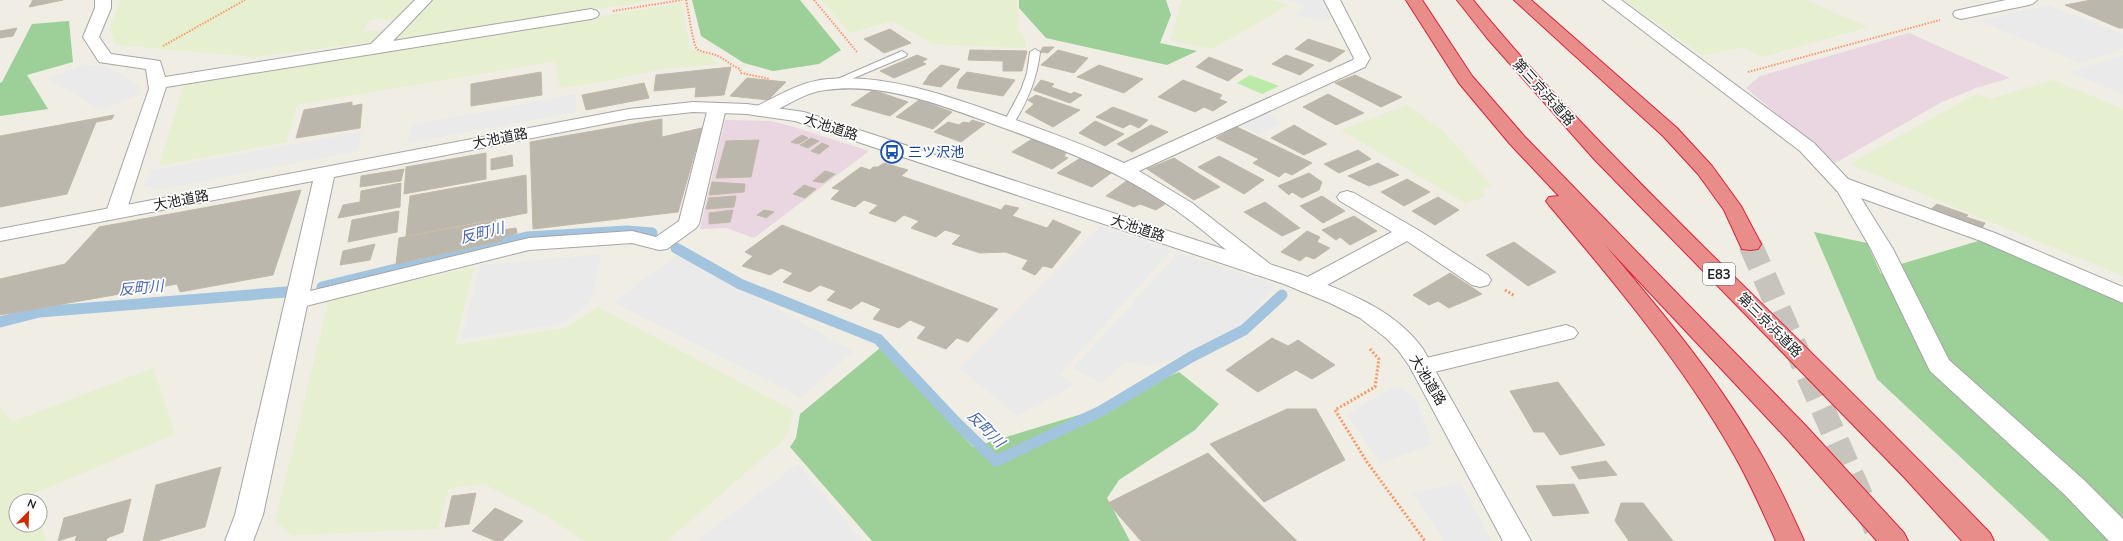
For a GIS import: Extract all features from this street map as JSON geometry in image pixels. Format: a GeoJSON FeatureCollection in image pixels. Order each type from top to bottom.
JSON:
{"type":"FeatureCollection","features":[{"type":"Feature","properties":{"kind":"highway"},"geometry":{"type":"LineString","coordinates":[[1414,0],[1465,79],[1517,140],[1797,433],[1894,541]]}},
{"type":"Feature","properties":{"kind":"highway","name":"第三京浜道路"},"geometry":{"type":"LineString","coordinates":[[1465,0],[1493,35],[1601,155],[1913,470],[1980,541]]}},
{"type":"Feature","properties":{"kind":"highway"},"geometry":{"type":"LineString","coordinates":[[1522,0],[1670,132],[1710,176],[1734,210],[1750,244]]}},
{"type":"Feature","properties":{"kind":"highway"},"geometry":{"type":"LineString","coordinates":[[1426,20],[1457,80],[1505,142],[1648,308],[1698,375],[1735,431],[1790,541]]}},
{"type":"Feature","properties":{"kind":"street"},"geometry":{"type":"LineString","coordinates":[[103,0],[103,8],[91,37],[105,58],[154,65],[158,89],[116,212]]}},
{"type":"Feature","properties":{"kind":"street"},"geometry":{"type":"LineString","coordinates":[[376,48],[424,0]]}},
{"type":"Feature","properties":{"kind":"street"},"geometry":{"type":"LineString","coordinates":[[1124,171],[1358,63],[1362,58],[1332,0]]}},
{"type":"Feature","properties":{"kind":"street"},"geometry":{"type":"LineString","coordinates":[[1611,0],[1720,80],[1807,147],[1846,189],[1882,249],[1939,365],[2074,487],[2123,537]]}},
{"type":"Feature","properties":{"kind":"street"},"geometry":{"type":"LineString","coordinates":[[1960,14],[2029,0]]}},
{"type":"Feature","properties":{"kind":"street"},"geometry":{"type":"LineString","coordinates":[[157,84],[591,14]]}},
{"type":"Feature","properties":{"kind":"street"},"geometry":{"type":"LineString","coordinates":[[762,111],[808,88],[831,84],[862,83],[906,92],[965,108],[1064,144],[1124,171],[1157,189],[1208,225],[1262,269]]}},
{"type":"Feature","properties":{"kind":"street","name":"大池道路"},"geometry":{"type":"LineString","coordinates":[[0,235],[629,114],[693,107],[762,111],[798,116],[1262,269],[1354,304],[1390,328],[1406,344],[1422,367],[1517,541]]}},
{"type":"Feature","properties":{"kind":"street"},"geometry":{"type":"LineString","coordinates":[[298,300],[529,244],[632,237],[659,244],[689,224],[717,108]]}},
{"type":"Feature","properties":{"kind":"street"},"geometry":{"type":"LineString","coordinates":[[239,541],[250,515],[325,172]]}},
{"type":"Feature","properties":{"kind":"street"},"geometry":{"type":"LineString","coordinates":[[1840,183],[1988,237],[2123,296]]}},
{"type":"Feature","properties":{"kind":"street"},"geometry":{"type":"LineString","coordinates":[[1346,196],[1407,232],[1480,280]]}},
{"type":"Feature","properties":{"kind":"street"},"geometry":{"type":"LineString","coordinates":[[1308,286],[1407,232]]}},
{"type":"Feature","properties":{"kind":"street"},"geometry":{"type":"LineString","coordinates":[[1422,367],[1566,333]]}},
{"type":"Feature","properties":{"kind":"lane"},"geometry":{"type":"LineString","coordinates":[[1008,124],[1024,96],[1033,75],[1034,52]]}},
{"type":"Feature","properties":{"kind":"lane"},"geometry":{"type":"LineString","coordinates":[[831,84],[902,54]]}},
{"type":"Feature","properties":{"kind":"path"},"geometry":{"type":"LineString","coordinates":[[133,62],[245,0]]}},
{"type":"Feature","properties":{"kind":"path"},"geometry":{"type":"LineString","coordinates":[[591,14],[682,0]]}},
{"type":"Feature","properties":{"kind":"path"},"geometry":{"type":"LineString","coordinates":[[686,0],[691,18],[693,43],[697,49],[718,56],[732,66],[740,69],[742,73],[776,80]]}},
{"type":"Feature","properties":{"kind":"path"},"geometry":{"type":"LineString","coordinates":[[814,0],[870,68]]}},
{"type":"Feature","properties":{"kind":"path"},"geometry":{"type":"LineString","coordinates":[[1720,80],[1960,14]]}},
{"type":"Feature","properties":{"kind":"path"},"geometry":{"type":"LineString","coordinates":[[1366,344],[1379,360],[1374,387],[1335,410],[1367,462],[1425,541]]}},
{"type":"Feature","properties":{"kind":"shaded area"},"geometry":{"type":"Polygon","coordinates":[[[1288,0],[1321,0],[1331,19],[1323,21],[1296,16],[1304,5],[1288,0]]]}},
{"type":"Feature","properties":{"kind":"shaded area"},"geometry":{"type":"Polygon","coordinates":[[[2048,5],[2123,34],[2123,49],[2080,63],[1979,21],[2048,5]]]}},
{"type":"Feature","properties":{"kind":"shaded area"},"geometry":{"type":"Polygon","coordinates":[[[1909,33],[2010,78],[1976,88],[1942,102],[1835,163],[1746,88],[1760,76],[1909,33]]]}},
{"type":"Feature","properties":{"kind":"shaded area"},"geometry":{"type":"Polygon","coordinates":[[[2123,55],[2123,94],[2068,72],[2123,55]]]}},
{"type":"Feature","properties":{"kind":"shaded area"},"geometry":{"type":"Polygon","coordinates":[[[85,64],[112,68],[139,86],[136,96],[101,110],[47,78],[85,64]]]}},
{"type":"Feature","properties":{"kind":"shaded area"},"geometry":{"type":"Polygon","coordinates":[[[576,94],[576,112],[408,143],[411,125],[576,94]]]}},
{"type":"Feature","properties":{"kind":"shaded area"},"geometry":{"type":"Polygon","coordinates":[[[1263,112],[1283,123],[1259,135],[1238,124],[1263,112]]]}},
{"type":"Feature","properties":{"kind":"shaded area"},"geometry":{"type":"Polygon","coordinates":[[[725,120],[770,121],[791,126],[869,151],[754,238],[726,228],[700,229],[725,120]]]}},
{"type":"Feature","properties":{"kind":"shaded area"},"geometry":{"type":"Polygon","coordinates":[[[362,131],[358,151],[159,190],[143,186],[153,170],[362,131]]]}},
{"type":"Feature","properties":{"kind":"shaded area"},"geometry":{"type":"Polygon","coordinates":[[[1100,226],[1172,250],[1060,374],[1074,385],[1017,416],[959,368],[1100,226]]]}},
{"type":"Feature","properties":{"kind":"shaded area"},"geometry":{"type":"Polygon","coordinates":[[[1178,253],[1276,285],[1244,323],[1180,357],[1148,366],[1125,362],[1101,383],[1073,368],[1178,253]]]}},
{"type":"Feature","properties":{"kind":"shaded area"},"geometry":{"type":"Polygon","coordinates":[[[602,254],[591,302],[561,324],[461,339],[480,265],[602,254]]]}},
{"type":"Feature","properties":{"kind":"shaded area"},"geometry":{"type":"Polygon","coordinates":[[[678,255],[854,351],[801,398],[613,302],[678,255]]]}},
{"type":"Feature","properties":{"kind":"shaded area"},"geometry":{"type":"Polygon","coordinates":[[[1395,386],[1415,398],[1433,444],[1380,464],[1347,414],[1395,386]]]}},
{"type":"Feature","properties":{"kind":"shaded area"},"geometry":{"type":"Polygon","coordinates":[[[798,464],[863,541],[696,541],[798,464]]]}},
{"type":"Feature","properties":{"kind":"shaded area"},"geometry":{"type":"Polygon","coordinates":[[[1460,482],[1492,541],[1445,541],[1412,493],[1460,482]]]}},
{"type":"Feature","properties":{"kind":"green space"},"geometry":{"type":"Polygon","coordinates":[[[120,0],[415,0],[396,18],[370,20],[363,32],[385,30],[372,42],[254,57],[116,45],[110,30],[120,0]]]}},
{"type":"Feature","properties":{"kind":"green space"},"geometry":{"type":"Polygon","coordinates":[[[433,0],[654,0],[403,41],[395,39],[433,0]]]}},
{"type":"Feature","properties":{"kind":"green space"},"geometry":{"type":"Polygon","coordinates":[[[692,0],[800,0],[841,50],[819,64],[773,71],[744,63],[701,36],[692,0]]]}},
{"type":"Feature","properties":{"kind":"green space"},"geometry":{"type":"Polygon","coordinates":[[[821,0],[1016,0],[1019,17],[1017,29],[1025,38],[1026,48],[932,44],[892,21],[850,33],[821,0]]]}},
{"type":"Feature","properties":{"kind":"green space"},"geometry":{"type":"Polygon","coordinates":[[[1019,0],[1166,0],[1171,15],[1160,43],[1197,51],[1167,65],[1046,38],[1019,8],[1019,0]]]}},
{"type":"Feature","properties":{"kind":"green space"},"geometry":{"type":"Polygon","coordinates":[[[1182,0],[1273,0],[1289,5],[1212,49],[1170,40],[1182,0]]]}},
{"type":"Feature","properties":{"kind":"green space"},"geometry":{"type":"Polygon","coordinates":[[[1624,0],[1806,0],[1868,27],[1762,57],[1742,47],[1703,56],[1624,0]]]}},
{"type":"Feature","properties":{"kind":"green space"},"geometry":{"type":"Polygon","coordinates":[[[682,3],[690,49],[710,56],[718,64],[662,69],[611,80],[560,88],[555,61],[297,105],[286,142],[159,166],[184,84],[682,3]]]}},
{"type":"Feature","properties":{"kind":"green space"},"geometry":{"type":"Polygon","coordinates":[[[69,21],[73,62],[27,75],[48,109],[0,116],[0,83],[2,82],[32,24],[69,21]]]}},
{"type":"Feature","properties":{"kind":"green space"},"geometry":{"type":"Polygon","coordinates":[[[1250,75],[1279,86],[1262,94],[1237,83],[1250,75]]]}},
{"type":"Feature","properties":{"kind":"green space"},"geometry":{"type":"Polygon","coordinates":[[[2053,80],[2123,109],[2123,276],[1849,164],[1976,94],[1991,99],[2053,80]]]}},
{"type":"Feature","properties":{"kind":"green space"},"geometry":{"type":"Polygon","coordinates":[[[1407,105],[1444,132],[1492,186],[1481,190],[1485,197],[1465,203],[1341,130],[1407,105]]]}},
{"type":"Feature","properties":{"kind":"green space"},"geometry":{"type":"Polygon","coordinates":[[[1814,232],[1867,243],[1881,274],[1891,267],[1985,239],[2123,299],[2123,541],[2050,541],[1877,379],[1814,232]]]}},
{"type":"Feature","properties":{"kind":"green space"},"geometry":{"type":"Polygon","coordinates":[[[474,267],[455,345],[565,328],[598,307],[794,411],[787,437],[667,541],[584,541],[548,517],[484,484],[449,488],[438,529],[292,535],[275,521],[329,299],[474,267]]]}},
{"type":"Feature","properties":{"kind":"green space"},"geometry":{"type":"Polygon","coordinates":[[[880,348],[973,447],[1082,414],[1179,372],[1219,404],[1195,430],[1119,480],[1107,498],[1130,541],[872,541],[790,447],[796,438],[800,414],[880,348]]]}},
{"type":"Feature","properties":{"kind":"green space"},"geometry":{"type":"Polygon","coordinates":[[[153,368],[175,434],[35,493],[8,493],[8,533],[44,533],[46,541],[0,541],[0,406],[12,422],[153,368]]]}},
{"type":"Feature","properties":{"kind":"building"},"geometry":{"type":"Polygon","coordinates":[[[33,0],[63,0],[29,7],[33,0]]]}},
{"type":"Feature","properties":{"kind":"building"},"geometry":{"type":"Polygon","coordinates":[[[2091,0],[2123,0],[2123,28],[2119,28],[2065,5],[2091,0]]]}},
{"type":"Feature","properties":{"kind":"building"},"geometry":{"type":"Polygon","coordinates":[[[17,28],[13,36],[0,38],[0,31],[17,28]]]}},
{"type":"Feature","properties":{"kind":"building"},"geometry":{"type":"Polygon","coordinates":[[[890,29],[911,43],[884,53],[864,39],[890,29]]]}},
{"type":"Feature","properties":{"kind":"building"},"geometry":{"type":"Polygon","coordinates":[[[1308,39],[1345,51],[1330,62],[1295,49],[1308,39]]]}},
{"type":"Feature","properties":{"kind":"building"},"geometry":{"type":"Polygon","coordinates":[[[1043,47],[1054,47],[1048,53],[1040,52],[1043,47]]]}},
{"type":"Feature","properties":{"kind":"building"},"geometry":{"type":"Polygon","coordinates":[[[970,50],[1027,51],[1022,71],[1003,71],[1003,61],[968,60],[970,50]]]}},
{"type":"Feature","properties":{"kind":"building"},"geometry":{"type":"Polygon","coordinates":[[[1058,50],[1088,58],[1074,73],[1041,65],[1058,50]]]}},
{"type":"Feature","properties":{"kind":"building"},"geometry":{"type":"Polygon","coordinates":[[[917,55],[927,59],[922,62],[926,64],[894,78],[880,71],[917,55]]]}},
{"type":"Feature","properties":{"kind":"building"},"geometry":{"type":"Polygon","coordinates":[[[1286,55],[1314,65],[1300,75],[1272,64],[1286,55]]]}},
{"type":"Feature","properties":{"kind":"building"},"geometry":{"type":"Polygon","coordinates":[[[1209,57],[1243,70],[1228,81],[1196,67],[1209,57]]]}},
{"type":"Feature","properties":{"kind":"building"},"geometry":{"type":"Polygon","coordinates":[[[941,65],[960,69],[941,87],[923,84],[930,74],[941,65]]]}},
{"type":"Feature","properties":{"kind":"building"},"geometry":{"type":"Polygon","coordinates":[[[1099,65],[1143,79],[1124,93],[1077,77],[1099,65]]]}},
{"type":"Feature","properties":{"kind":"building"},"geometry":{"type":"Polygon","coordinates":[[[731,67],[724,95],[695,97],[696,87],[654,91],[656,75],[731,67]]]}},
{"type":"Feature","properties":{"kind":"building"},"geometry":{"type":"Polygon","coordinates":[[[541,72],[542,95],[471,106],[471,84],[541,72]]]}},
{"type":"Feature","properties":{"kind":"building"},"geometry":{"type":"Polygon","coordinates":[[[967,72],[1015,80],[1003,96],[957,88],[960,79],[967,72]]]}},
{"type":"Feature","properties":{"kind":"building"},"geometry":{"type":"Polygon","coordinates":[[[1355,75],[1402,97],[1381,107],[1335,83],[1355,75]]]}},
{"type":"Feature","properties":{"kind":"building"},"geometry":{"type":"Polygon","coordinates":[[[747,78],[786,82],[768,100],[730,96],[747,78]]]}},
{"type":"Feature","properties":{"kind":"building"},"geometry":{"type":"Polygon","coordinates":[[[1041,80],[1054,84],[1051,87],[1071,94],[1074,92],[1082,95],[1070,103],[1033,90],[1041,80]]]}},
{"type":"Feature","properties":{"kind":"building"},"geometry":{"type":"Polygon","coordinates":[[[1183,80],[1222,95],[1219,99],[1227,102],[1213,111],[1204,107],[1195,112],[1158,97],[1183,80]]]}},
{"type":"Feature","properties":{"kind":"building"},"geometry":{"type":"Polygon","coordinates":[[[644,83],[649,98],[586,110],[582,95],[644,83]]]}},
{"type":"Feature","properties":{"kind":"building"},"geometry":{"type":"Polygon","coordinates":[[[873,90],[908,102],[890,116],[851,105],[873,90]]]}},
{"type":"Feature","properties":{"kind":"building"},"geometry":{"type":"Polygon","coordinates":[[[1328,94],[1364,113],[1336,125],[1303,107],[1328,94]]]}},
{"type":"Feature","properties":{"kind":"building"},"geometry":{"type":"Polygon","coordinates":[[[1036,95],[1080,110],[1053,127],[1025,112],[1034,104],[1028,100],[1036,95]]]}},
{"type":"Feature","properties":{"kind":"building"},"geometry":{"type":"Polygon","coordinates":[[[919,100],[952,112],[933,129],[896,117],[919,100]]]}},
{"type":"Feature","properties":{"kind":"building"},"geometry":{"type":"Polygon","coordinates":[[[352,102],[352,106],[362,104],[360,128],[296,138],[304,110],[352,102]]]}},
{"type":"Feature","properties":{"kind":"building"},"geometry":{"type":"Polygon","coordinates":[[[1113,107],[1148,120],[1139,128],[1130,124],[1123,128],[1096,117],[1113,107]]]}},
{"type":"Feature","properties":{"kind":"building"},"geometry":{"type":"Polygon","coordinates":[[[114,115],[112,119],[96,122],[67,194],[0,207],[0,136],[114,115]]]}},
{"type":"Feature","properties":{"kind":"building"},"geometry":{"type":"Polygon","coordinates":[[[662,119],[662,137],[702,128],[678,212],[533,229],[530,142],[662,119]]]}},
{"type":"Feature","properties":{"kind":"building"},"geometry":{"type":"Polygon","coordinates":[[[972,120],[985,124],[961,142],[934,132],[948,122],[959,125],[963,122],[969,123],[972,120]]]}},
{"type":"Feature","properties":{"kind":"building"},"geometry":{"type":"Polygon","coordinates":[[[1095,121],[1124,134],[1105,146],[1079,133],[1095,121]]]}},
{"type":"Feature","properties":{"kind":"building"},"geometry":{"type":"Polygon","coordinates":[[[1151,125],[1168,132],[1132,152],[1117,144],[1151,125]]]}},
{"type":"Feature","properties":{"kind":"building"},"geometry":{"type":"Polygon","coordinates":[[[1294,125],[1327,144],[1304,155],[1271,138],[1294,125]]]}},
{"type":"Feature","properties":{"kind":"building"},"geometry":{"type":"Polygon","coordinates":[[[1237,127],[1312,163],[1292,175],[1285,172],[1279,177],[1253,163],[1259,159],[1216,138],[1237,127]]]}},
{"type":"Feature","properties":{"kind":"building"},"geometry":{"type":"Polygon","coordinates":[[[802,135],[808,138],[798,144],[791,142],[802,135]]]}},
{"type":"Feature","properties":{"kind":"building"},"geometry":{"type":"Polygon","coordinates":[[[811,138],[819,141],[808,148],[800,145],[811,138]]]}},
{"type":"Feature","properties":{"kind":"building"},"geometry":{"type":"Polygon","coordinates":[[[1032,139],[1067,152],[1064,156],[1068,158],[1052,169],[1012,152],[1032,139]]]}},
{"type":"Feature","properties":{"kind":"building"},"geometry":{"type":"Polygon","coordinates":[[[759,140],[751,177],[716,178],[726,141],[759,140]]]}},
{"type":"Feature","properties":{"kind":"building"},"geometry":{"type":"Polygon","coordinates":[[[822,143],[829,146],[819,154],[811,151],[822,143]]]}},
{"type":"Feature","properties":{"kind":"building"},"geometry":{"type":"Polygon","coordinates":[[[1358,150],[1371,159],[1339,173],[1324,164],[1358,150]]]}},
{"type":"Feature","properties":{"kind":"building"},"geometry":{"type":"Polygon","coordinates":[[[486,153],[486,179],[404,194],[406,167],[486,153]]]}},
{"type":"Feature","properties":{"kind":"building"},"geometry":{"type":"Polygon","coordinates":[[[512,155],[513,166],[491,170],[491,159],[512,155]]]}},
{"type":"Feature","properties":{"kind":"building"},"geometry":{"type":"Polygon","coordinates":[[[1219,156],[1264,180],[1244,194],[1198,167],[1219,156]]]}},
{"type":"Feature","properties":{"kind":"building"},"geometry":{"type":"Polygon","coordinates":[[[1082,157],[1114,171],[1092,187],[1057,173],[1082,157]]]}},
{"type":"Feature","properties":{"kind":"building"},"geometry":{"type":"Polygon","coordinates":[[[1174,158],[1220,187],[1194,200],[1147,169],[1174,158]]]}},
{"type":"Feature","properties":{"kind":"building"},"geometry":{"type":"Polygon","coordinates":[[[884,163],[908,170],[901,176],[1001,210],[1005,205],[1019,208],[1012,216],[1047,228],[1053,220],[1081,232],[1052,268],[1043,266],[1035,275],[1022,269],[1028,260],[1005,252],[980,253],[952,244],[961,235],[945,230],[936,237],[911,228],[919,221],[904,215],[895,222],[869,213],[878,205],[864,200],[855,207],[831,199],[840,190],[832,188],[861,167],[870,170],[873,167],[878,167],[884,163]]]}},
{"type":"Feature","properties":{"kind":"building"},"geometry":{"type":"Polygon","coordinates":[[[1378,163],[1399,175],[1369,186],[1348,176],[1378,163]]]}},
{"type":"Feature","properties":{"kind":"building"},"geometry":{"type":"Polygon","coordinates":[[[404,169],[401,181],[360,187],[361,176],[404,169]]]}},
{"type":"Feature","properties":{"kind":"building"},"geometry":{"type":"Polygon","coordinates":[[[825,171],[835,174],[823,183],[813,181],[825,171]]]}},
{"type":"Feature","properties":{"kind":"building"},"geometry":{"type":"Polygon","coordinates":[[[1309,173],[1322,182],[1319,190],[1302,198],[1292,192],[1289,195],[1278,186],[1309,173]]]}},
{"type":"Feature","properties":{"kind":"building"},"geometry":{"type":"Polygon","coordinates":[[[526,175],[527,213],[406,236],[410,196],[526,175]]]}},
{"type":"Feature","properties":{"kind":"building"},"geometry":{"type":"Polygon","coordinates":[[[1129,179],[1168,202],[1156,210],[1140,204],[1134,207],[1106,196],[1129,179]]]}},
{"type":"Feature","properties":{"kind":"building"},"geometry":{"type":"Polygon","coordinates":[[[1407,179],[1430,192],[1404,206],[1381,192],[1407,179]]]}},
{"type":"Feature","properties":{"kind":"building"},"geometry":{"type":"Polygon","coordinates":[[[712,182],[745,184],[744,192],[709,195],[712,182]]]}},
{"type":"Feature","properties":{"kind":"building"},"geometry":{"type":"Polygon","coordinates":[[[401,183],[400,207],[338,218],[343,205],[360,202],[361,191],[401,183]]]}},
{"type":"Feature","properties":{"kind":"building"},"geometry":{"type":"Polygon","coordinates":[[[804,185],[816,189],[805,198],[793,194],[804,185]]]}},
{"type":"Feature","properties":{"kind":"building"},"geometry":{"type":"Polygon","coordinates":[[[301,190],[273,275],[180,292],[177,284],[0,315],[0,279],[65,264],[99,227],[301,190]]]}},
{"type":"Feature","properties":{"kind":"building"},"geometry":{"type":"Polygon","coordinates":[[[736,196],[734,207],[706,209],[709,198],[736,196]]]}},
{"type":"Feature","properties":{"kind":"building"},"geometry":{"type":"Polygon","coordinates":[[[1322,196],[1345,211],[1323,223],[1300,206],[1322,196]]]}},
{"type":"Feature","properties":{"kind":"building"},"geometry":{"type":"Polygon","coordinates":[[[1438,197],[1459,210],[1435,225],[1412,211],[1438,197]]]}},
{"type":"Feature","properties":{"kind":"building"},"geometry":{"type":"Polygon","coordinates":[[[1265,202],[1300,228],[1282,236],[1244,212],[1265,202]]]}},
{"type":"Feature","properties":{"kind":"building"},"geometry":{"type":"Polygon","coordinates":[[[1937,204],[1968,215],[1966,217],[1985,223],[1981,230],[1930,210],[1937,204]]]}},
{"type":"Feature","properties":{"kind":"building"},"geometry":{"type":"Polygon","coordinates":[[[733,210],[730,222],[709,224],[709,213],[733,210]]]}},
{"type":"Feature","properties":{"kind":"building"},"geometry":{"type":"Polygon","coordinates":[[[764,210],[774,212],[766,218],[757,215],[764,210]]]}},
{"type":"Feature","properties":{"kind":"building"},"geometry":{"type":"Polygon","coordinates":[[[399,211],[397,232],[348,242],[352,220],[399,211]]]}},
{"type":"Feature","properties":{"kind":"building"},"geometry":{"type":"Polygon","coordinates":[[[1354,216],[1377,231],[1350,245],[1340,237],[1336,240],[1322,230],[1354,216]]]}},
{"type":"Feature","properties":{"kind":"building"},"geometry":{"type":"Polygon","coordinates":[[[496,220],[494,231],[516,228],[517,233],[502,238],[500,241],[396,264],[399,238],[496,220]]]}},
{"type":"Feature","properties":{"kind":"building"},"geometry":{"type":"Polygon","coordinates":[[[782,225],[998,309],[968,342],[957,338],[946,349],[917,338],[926,327],[910,320],[899,328],[873,319],[881,309],[862,301],[851,309],[827,300],[836,291],[820,285],[810,292],[783,282],[793,273],[781,268],[770,275],[742,266],[753,256],[745,252],[782,225]]]}},
{"type":"Feature","properties":{"kind":"building"},"geometry":{"type":"Polygon","coordinates":[[[1307,231],[1320,237],[1317,242],[1330,248],[1314,259],[1306,256],[1300,261],[1281,252],[1307,231]]]}},
{"type":"Feature","properties":{"kind":"building"},"geometry":{"type":"Polygon","coordinates":[[[1514,242],[1556,272],[1528,286],[1486,255],[1514,242]]]}},
{"type":"Feature","properties":{"kind":"building"},"geometry":{"type":"Polygon","coordinates":[[[375,244],[370,260],[340,265],[343,251],[375,244]]]}},
{"type":"Feature","properties":{"kind":"building"},"geometry":{"type":"Polygon","coordinates":[[[1450,273],[1482,294],[1449,308],[1438,301],[1429,305],[1413,295],[1450,273]]]}},
{"type":"Feature","properties":{"kind":"building"},"geometry":{"type":"Polygon","coordinates":[[[1272,338],[1288,346],[1298,340],[1335,365],[1312,379],[1296,370],[1258,392],[1226,370],[1272,338]]]}},
{"type":"Feature","properties":{"kind":"building"},"geometry":{"type":"Polygon","coordinates":[[[1558,382],[1605,445],[1560,455],[1544,432],[1534,432],[1510,391],[1558,382]]]}},
{"type":"Feature","properties":{"kind":"building"},"geometry":{"type":"Polygon","coordinates":[[[1287,409],[1316,409],[1345,460],[1264,502],[1210,444],[1287,409]]]}},
{"type":"Feature","properties":{"kind":"building"},"geometry":{"type":"Polygon","coordinates":[[[1208,453],[1297,541],[1141,541],[1108,503],[1208,453]]]}},
{"type":"Feature","properties":{"kind":"building"},"geometry":{"type":"Polygon","coordinates":[[[1606,461],[1617,475],[1579,479],[1571,467],[1606,461]]]}},
{"type":"Feature","properties":{"kind":"building"},"geometry":{"type":"Polygon","coordinates":[[[221,467],[205,527],[156,541],[143,541],[156,485],[221,467]]]}},
{"type":"Feature","properties":{"kind":"building"},"geometry":{"type":"Polygon","coordinates":[[[1574,484],[1589,513],[1553,516],[1536,486],[1574,484]]]}},
{"type":"Feature","properties":{"kind":"building"},"geometry":{"type":"Polygon","coordinates":[[[476,493],[469,524],[445,527],[452,496],[476,493]]]}},
{"type":"Feature","properties":{"kind":"building"},"geometry":{"type":"Polygon","coordinates":[[[131,499],[123,532],[107,538],[106,541],[75,541],[77,535],[58,541],[64,518],[131,499]]]}},
{"type":"Feature","properties":{"kind":"building"},"geometry":{"type":"Polygon","coordinates":[[[1621,503],[1643,503],[1673,541],[1629,541],[1615,521],[1621,503]]]}},
{"type":"Feature","properties":{"kind":"building"},"geometry":{"type":"Polygon","coordinates":[[[495,508],[523,521],[502,541],[496,541],[472,531],[495,508]]]}},
{"type":"Feature","properties":{"kind":"waterway","name":"反町川"},"geometry":{"type":"LineString","coordinates":[[322,287],[527,237],[627,231],[652,233]]}},
{"type":"Feature","properties":{"kind":"waterway","name":"反町川"},"geometry":{"type":"LineString","coordinates":[[676,248],[740,284],[878,339],[954,420],[996,461],[1101,411],[1191,357],[1244,330],[1282,295]]}},
{"type":"Feature","properties":{"kind":"waterway","name":"反町川"},"geometry":{"type":"LineString","coordinates":[[0,322],[39,312],[286,292]]}},
{"type":"Feature","properties":{"kind":"tunnel"},"geometry":{"type":"LineString","coordinates":[[1750,244],[1881,541]]}},
{"type":"Feature","properties":{"kind":"place","name":"三ツ沢池"},"geometry":{"type":"Point","coordinates":[892,152]}}]}
